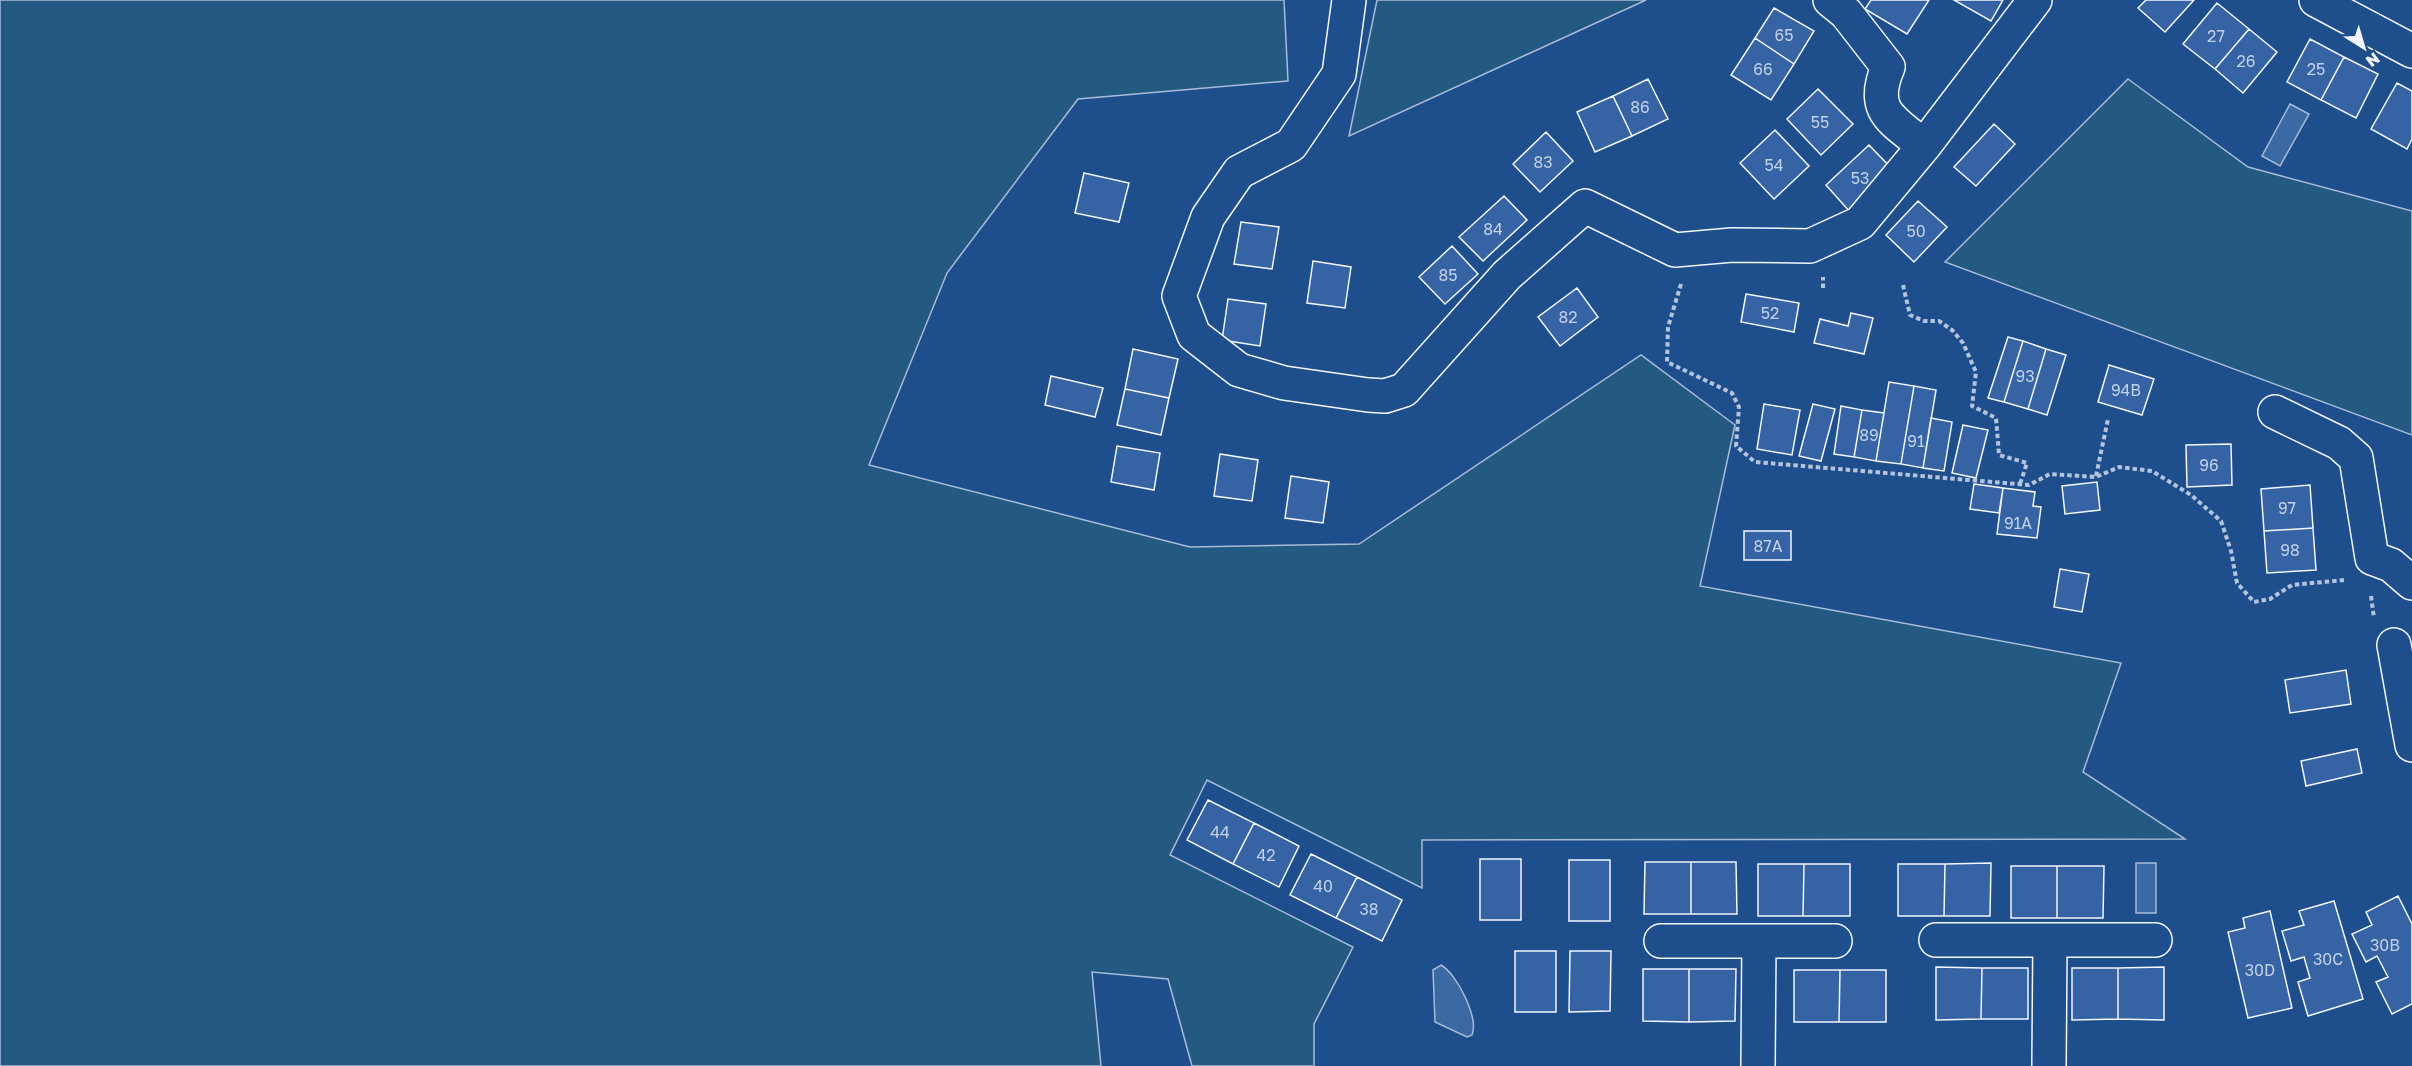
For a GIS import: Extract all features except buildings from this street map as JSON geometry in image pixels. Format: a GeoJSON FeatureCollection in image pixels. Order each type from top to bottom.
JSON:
{"type":"FeatureCollection","features":[{"type":"Feature","properties":{"kind":"street"},"geometry":{"type":"LineString","coordinates":[[1348,0],[1339,74],[1291,145],[1239,172],[1208,217],[1179,296],[1194,335],[1239,370],[1284,383],[1385,396],[1404,390],[1507,275],[1585,206],[1676,250],[1732,245],[1810,246],[1860,223],[1924,146],[2035,0]]}},
{"type":"Feature","properties":{"kind":"street"},"geometry":{"type":"LineString","coordinates":[[1830,0],[1846,13],[1888,67],[1881,83],[1884,113],[1924,146]]}},
{"type":"Feature","properties":{"kind":"street"},"geometry":{"type":"LineString","coordinates":[[2316,0],[2412,51]]}},
{"type":"Feature","properties":{"kind":"street"},"geometry":{"type":"LineString","coordinates":[[2275,412],[2339,443],[2356,458],[2372,558],[2391,565],[2412,583]]}},
{"type":"Feature","properties":{"kind":"street"},"geometry":{"type":"LineString","coordinates":[[2394,643],[2412,745]]}},
{"type":"Feature","properties":{"kind":"street"},"geometry":{"type":"LineString","coordinates":[[1936,940],[2155,940]]}},
{"type":"Feature","properties":{"kind":"street"},"geometry":{"type":"LineString","coordinates":[[2049,1066],[2050,940]]}},
{"type":"Feature","properties":{"kind":"street"},"geometry":{"type":"LineString","coordinates":[[1661,941],[1835,941]]}},
{"type":"Feature","properties":{"kind":"street"},"geometry":{"type":"LineString","coordinates":[[1758,1066],[1759,941]]}},
{"type":"Feature","properties":{"kind":"path"},"geometry":{"type":"LineString","coordinates":[[1692,249],[1668,327],[1667,362],[1732,393],[1739,407],[1736,446],[1755,462],[2029,485],[2050,474],[2096,477],[2120,467],[2152,471],[2191,495],[2221,521],[2237,583],[2254,603],[2270,599],[2292,585],[2347,580]]}},
{"type":"Feature","properties":{"kind":"path"},"geometry":{"type":"LineString","coordinates":[[1903,285],[1910,315],[1923,321],[1939,321],[1952,330],[1963,343],[1976,372],[1972,406],[1996,418],[1999,455],[2027,463],[2020,484]]}},
{"type":"Feature","properties":{"kind":"path"},"geometry":{"type":"LineString","coordinates":[[2096,477],[2108,419]]}},
{"type":"Feature","properties":{"kind":"path"},"geometry":{"type":"LineString","coordinates":[[2363,591],[2371,597],[2394,643]]}},
{"type":"Feature","properties":{"kind":"shaded area"},"geometry":{"type":"Polygon","coordinates":[[[0,0],[1284,0],[1288,81],[1078,99],[947,273],[869,465],[1190,547],[1359,544],[1641,355],[1735,425],[1700,586],[2121,663],[2083,772],[2185,839],[1422,840],[1422,888],[1207,780],[1170,855],[1353,947],[1314,1024],[1314,1066],[1192,1066],[1168,979],[1092,972],[1101,1066],[0,1066],[0,0]]]}},
{"type":"Feature","properties":{"kind":"shaded area"},"geometry":{"type":"Polygon","coordinates":[[[1377,0],[1646,0],[1349,136],[1377,0]]]}},
{"type":"Feature","properties":{"kind":"shaded area"},"geometry":{"type":"Polygon","coordinates":[[[2128,79],[2248,167],[2412,211],[2412,435],[1945,262],[2128,79]]]}},
{"type":"Feature","properties":{"kind":"shaded area"},"geometry":{"type":"Polygon","coordinates":[[[2290,104],[2309,114],[2280,166],[2262,156],[2290,104]]]}},
{"type":"Feature","properties":{"kind":"shaded area"},"geometry":{"type":"Polygon","coordinates":[[[2136,863],[2156,863],[2156,913],[2136,913],[2136,863]]]}},
{"type":"Feature","properties":{"kind":"shaded area"},"geometry":{"type":"Polygon","coordinates":[[[1441,965],[1454,977],[1465,997],[1472,1018],[1472,1035],[1467,1037],[1435,1022],[1433,970],[1441,965]]]}}]}
